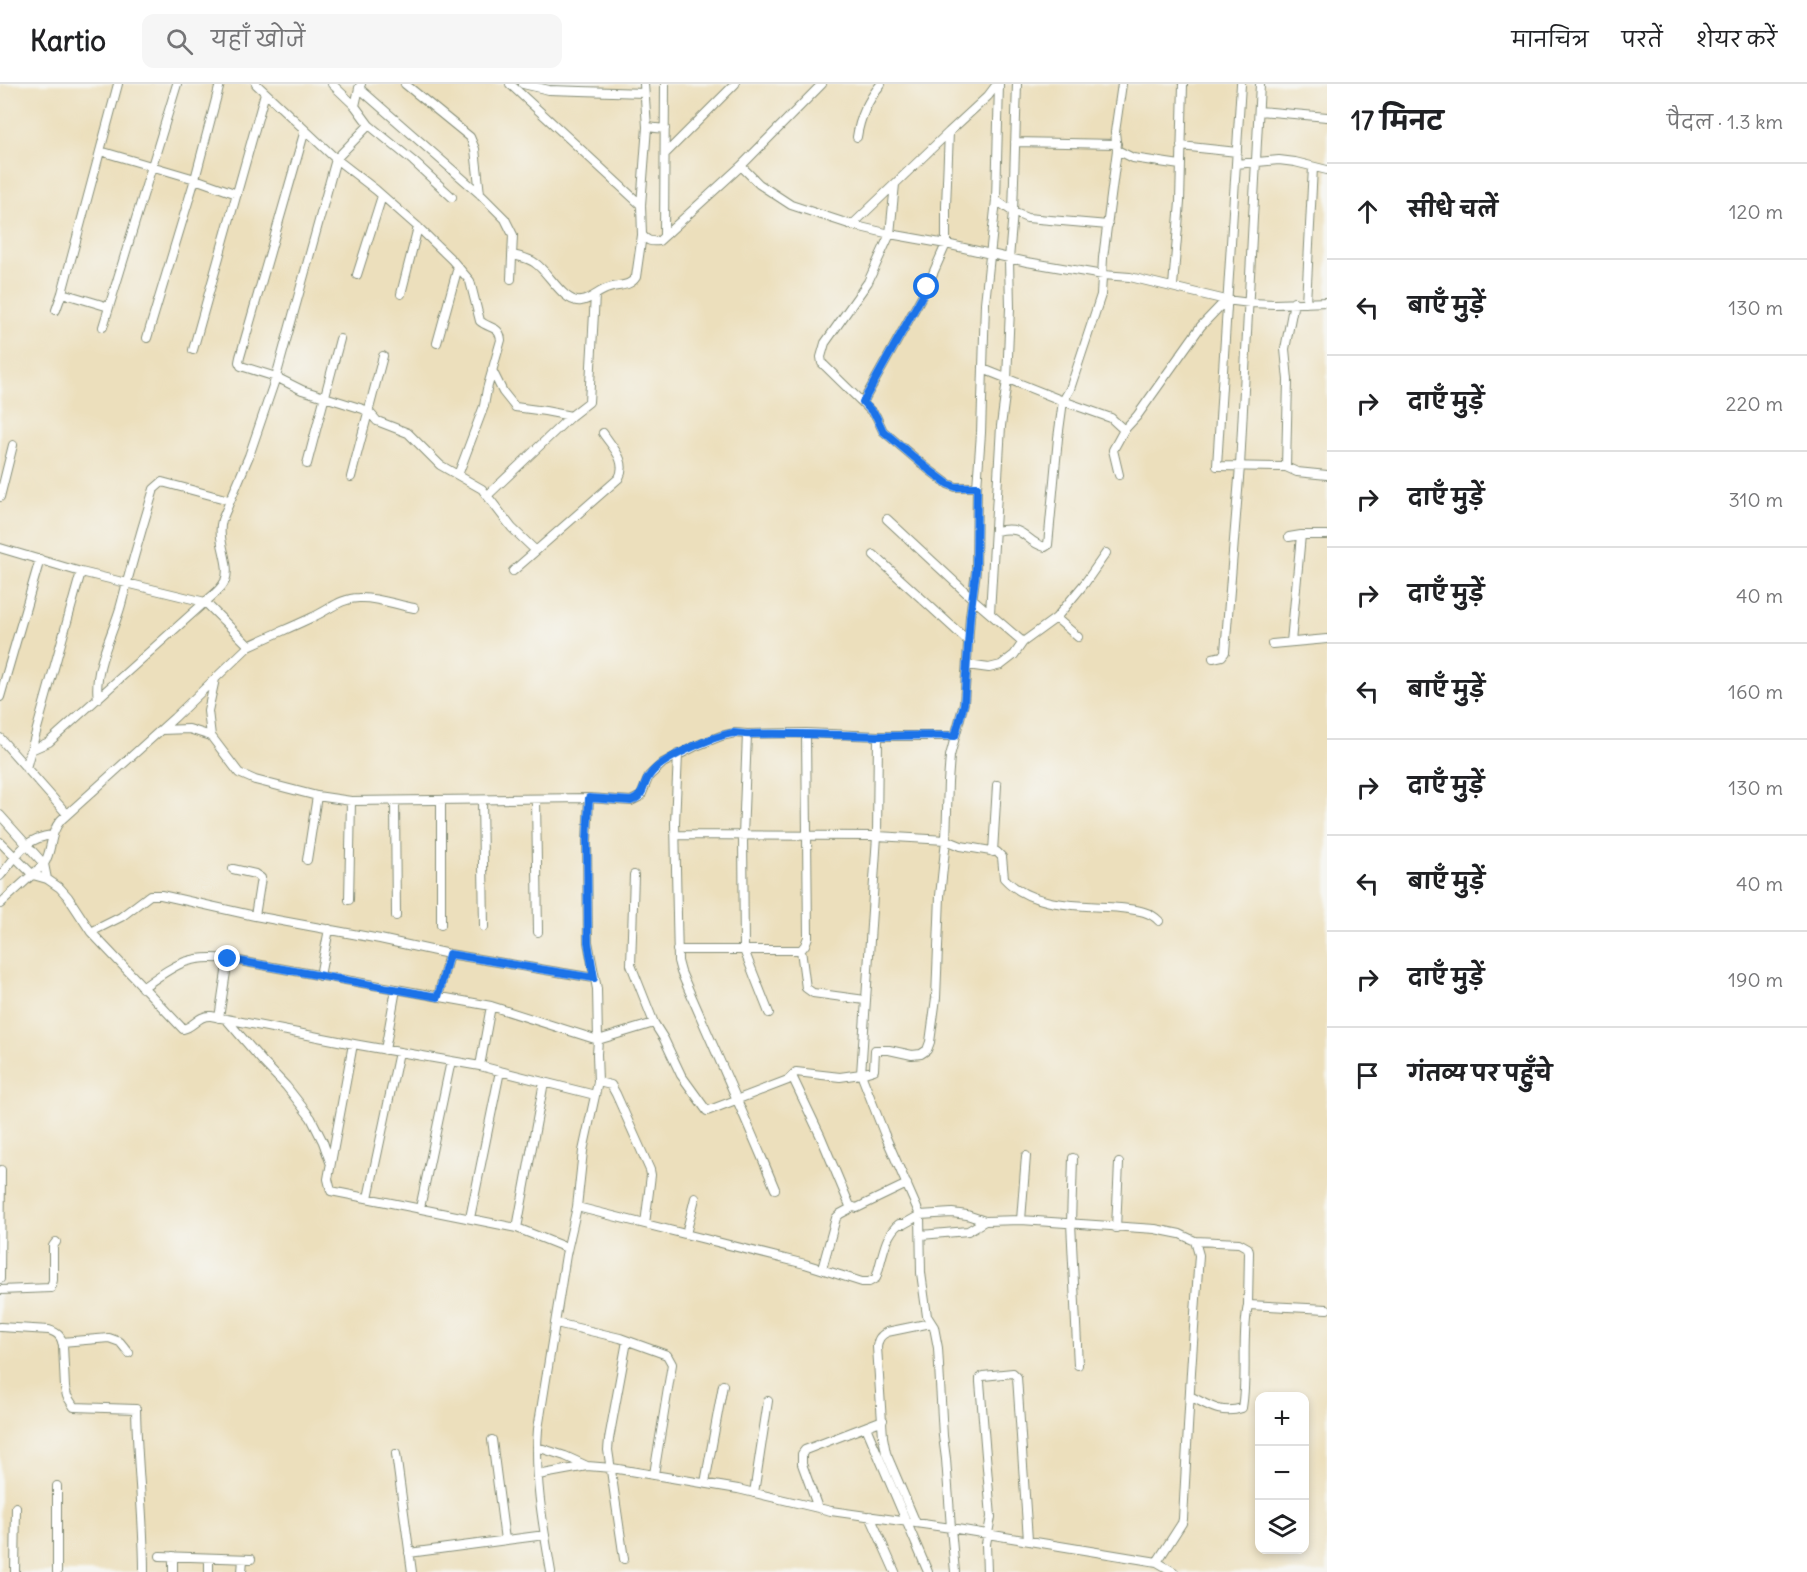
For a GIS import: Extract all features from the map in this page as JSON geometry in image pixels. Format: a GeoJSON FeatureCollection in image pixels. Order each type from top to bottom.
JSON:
{"type":"FeatureCollection","features":[{"type":"Feature","properties":{"kind":"street"},"geometry":{"type":"LineString","coordinates":[[56,310],[118,84]]}},
{"type":"Feature","properties":{"kind":"street"},"geometry":{"type":"LineString","coordinates":[[103,327],[177,84]]}},
{"type":"Feature","properties":{"kind":"street"},"geometry":{"type":"LineString","coordinates":[[147,338],[195,179],[220,84]]}},
{"type":"Feature","properties":{"kind":"street"},"geometry":{"type":"LineString","coordinates":[[256,84],[336,159],[418,227],[458,267],[470,281],[480,321],[484,325],[497,329],[500,334],[501,340],[482,412],[458,475]]}},
{"type":"Feature","properties":{"kind":"street"},"geometry":{"type":"LineString","coordinates":[[332,84],[355,106],[369,124],[452,196]]}},
{"type":"Feature","properties":{"kind":"street"},"geometry":{"type":"LineString","coordinates":[[405,84],[470,137],[475,149],[480,194]]}},
{"type":"Feature","properties":{"kind":"street"},"geometry":{"type":"LineString","coordinates":[[510,84],[641,205]]}},
{"type":"Feature","properties":{"kind":"street"},"geometry":{"type":"LineString","coordinates":[[523,84],[644,93]]}},
{"type":"Feature","properties":{"kind":"street"},"geometry":{"type":"LineString","coordinates":[[513,255],[534,261],[572,300],[583,301],[606,289],[633,282],[636,277],[642,235],[641,205],[647,127],[644,84]]}},
{"type":"Feature","properties":{"kind":"street"},"geometry":{"type":"LineString","coordinates":[[664,236],[665,84]]}},
{"type":"Feature","properties":{"kind":"street"},"geometry":{"type":"LineString","coordinates":[[665,154],[735,84]]}},
{"type":"Feature","properties":{"kind":"street"},"geometry":{"type":"LineString","coordinates":[[642,235],[652,242],[659,241],[741,166],[822,84]]}},
{"type":"Feature","properties":{"kind":"street"},"geometry":{"type":"LineString","coordinates":[[857,137],[864,109],[881,84]]}},
{"type":"Feature","properties":{"kind":"street"},"geometry":{"type":"LineString","coordinates":[[852,225],[998,84]]}},
{"type":"Feature","properties":{"kind":"street"},"geometry":{"type":"LineString","coordinates":[[634,876],[631,965],[654,1023],[664,1038],[681,1076],[708,1111],[788,1080],[796,1072],[840,1077],[861,1074],[874,1070],[875,1050],[889,1050],[912,1055],[921,1054],[927,1050],[936,998],[940,896],[946,840],[950,756],[964,704],[976,571],[977,487],[986,303],[996,200],[998,84]]}},
{"type":"Feature","properties":{"kind":"street"},"geometry":{"type":"LineString","coordinates":[[990,613],[1001,426],[1007,380],[1010,308],[1009,259],[1013,212],[1017,84]]}},
{"type":"Feature","properties":{"kind":"street"},"geometry":{"type":"LineString","coordinates":[[996,531],[1013,530],[1025,534],[1041,546],[1048,545],[1063,401],[1070,389],[1101,295],[1103,258],[1117,147],[1115,132],[1122,84]]}},
{"type":"Feature","properties":{"kind":"street"},"geometry":{"type":"LineString","coordinates":[[1173,286],[1180,202],[1183,84]]}},
{"type":"Feature","properties":{"kind":"street"},"geometry":{"type":"LineString","coordinates":[[1241,84],[1217,466],[1286,467],[1297,472],[1327,475]]}},
{"type":"Feature","properties":{"kind":"street"},"geometry":{"type":"LineString","coordinates":[[1214,658],[1222,656],[1225,652],[1240,466],[1260,84]]}},
{"type":"Feature","properties":{"kind":"street"},"geometry":{"type":"LineString","coordinates":[[355,106],[360,86],[505,219],[513,235],[511,279]]}},
{"type":"Feature","properties":{"kind":"street"},"geometry":{"type":"LineString","coordinates":[[193,350],[265,93]]}},
{"type":"Feature","properties":{"kind":"street"},"geometry":{"type":"LineString","coordinates":[[1259,111],[1327,117]]}},
{"type":"Feature","properties":{"kind":"street"},"geometry":{"type":"LineString","coordinates":[[31,750],[49,742],[205,602],[225,581],[227,571],[219,530],[249,456],[276,377],[336,159],[369,124]]}},
{"type":"Feature","properties":{"kind":"street"},"geometry":{"type":"LineString","coordinates":[[647,127],[665,129]]}},
{"type":"Feature","properties":{"kind":"street"},"geometry":{"type":"LineString","coordinates":[[305,130],[239,362],[241,366],[276,377],[302,390],[368,410],[377,421],[408,433],[440,465],[482,489],[512,528],[536,550]]}},
{"type":"Feature","properties":{"kind":"street"},"geometry":{"type":"LineString","coordinates":[[863,402],[927,287],[946,244],[949,132]]}},
{"type":"Feature","properties":{"kind":"street"},"geometry":{"type":"LineString","coordinates":[[1015,142],[1117,147],[1133,158],[1180,165]]}},
{"type":"Feature","properties":{"kind":"street"},"geometry":{"type":"LineString","coordinates":[[1181,146],[1237,152]]}},
{"type":"Feature","properties":{"kind":"street"},"geometry":{"type":"LineString","coordinates":[[100,151],[237,194]]}},
{"type":"Feature","properties":{"kind":"street"},"geometry":{"type":"LineString","coordinates":[[1236,164],[1279,160],[1327,170]]}},
{"type":"Feature","properties":{"kind":"street"},"geometry":{"type":"LineString","coordinates":[[741,166],[759,183],[791,205],[852,225],[890,234],[1009,259],[1173,286],[1226,300],[1250,303],[1327,302]]}},
{"type":"Feature","properties":{"kind":"street"},"geometry":{"type":"LineString","coordinates":[[1306,303],[1313,167]]}},
{"type":"Feature","properties":{"kind":"street"},"geometry":{"type":"LineString","coordinates":[[895,184],[890,234],[868,282],[825,343],[820,357],[825,368],[876,416],[883,431],[933,473],[956,487],[977,487]]}},
{"type":"Feature","properties":{"kind":"street"},"geometry":{"type":"LineString","coordinates":[[357,275],[382,196]]}},
{"type":"Feature","properties":{"kind":"street"},"geometry":{"type":"LineString","coordinates":[[996,200],[1013,212],[1028,218],[1108,225]]}},
{"type":"Feature","properties":{"kind":"street"},"geometry":{"type":"LineString","coordinates":[[401,294],[418,227]]}},
{"type":"Feature","properties":{"kind":"street"},"geometry":{"type":"LineString","coordinates":[[437,343],[458,267]]}},
{"type":"Feature","properties":{"kind":"street"},"geometry":{"type":"LineString","coordinates":[[62,293],[110,307]]}},
{"type":"Feature","properties":{"kind":"street"},"geometry":{"type":"LineString","coordinates":[[488,495],[571,416],[589,402],[595,295]]}},
{"type":"Feature","properties":{"kind":"street"},"geometry":{"type":"LineString","coordinates":[[1119,475],[1113,450],[1124,430],[1137,416],[1202,326],[1226,300]]}},
{"type":"Feature","properties":{"kind":"street"},"geometry":{"type":"LineString","coordinates":[[1286,467],[1288,380],[1285,349],[1294,302]]}},
{"type":"Feature","properties":{"kind":"street"},"geometry":{"type":"LineString","coordinates":[[307,464],[340,339]]}},
{"type":"Feature","properties":{"kind":"street"},"geometry":{"type":"LineString","coordinates":[[351,477],[382,356]]}},
{"type":"Feature","properties":{"kind":"street"},"geometry":{"type":"LineString","coordinates":[[492,369],[503,392],[515,407],[571,416]]}},
{"type":"Feature","properties":{"kind":"street"},"geometry":{"type":"LineString","coordinates":[[983,369],[1111,418],[1124,430]]}},
{"type":"Feature","properties":{"kind":"street"},"geometry":{"type":"LineString","coordinates":[[513,570],[619,478],[622,472],[621,460],[603,434]]}},
{"type":"Feature","properties":{"kind":"street"},"geometry":{"type":"LineString","coordinates":[[0,497],[13,445]]}},
{"type":"Feature","properties":{"kind":"street"},"geometry":{"type":"LineString","coordinates":[[98,699],[97,680],[121,606],[154,489],[162,482],[169,483],[230,500]]}},
{"type":"Feature","properties":{"kind":"street"},"geometry":{"type":"LineString","coordinates":[[888,519],[1023,642]]}},
{"type":"Feature","properties":{"kind":"street"},"geometry":{"type":"LineString","coordinates":[[1291,642],[1301,535]]}},
{"type":"Feature","properties":{"kind":"street"},"geometry":{"type":"LineString","coordinates":[[1289,537],[1327,535]]}},
{"type":"Feature","properties":{"kind":"street"},"geometry":{"type":"LineString","coordinates":[[0,548],[81,572],[205,602],[249,646]]}},
{"type":"Feature","properties":{"kind":"street"},"geometry":{"type":"LineString","coordinates":[[967,665],[989,668],[1001,665],[1014,655],[1023,642],[1056,618],[1106,553]]}},
{"type":"Feature","properties":{"kind":"street"},"geometry":{"type":"LineString","coordinates":[[874,555],[969,642]]}},
{"type":"Feature","properties":{"kind":"street"},"geometry":{"type":"LineString","coordinates":[[0,697],[40,559]]}},
{"type":"Feature","properties":{"kind":"street"},"geometry":{"type":"LineString","coordinates":[[26,768],[81,572]]}},
{"type":"Feature","properties":{"kind":"street"},"geometry":{"type":"LineString","coordinates":[[0,904],[44,864],[48,858],[55,826],[249,646],[348,599],[376,600],[414,608]]}},
{"type":"Feature","properties":{"kind":"street"},"geometry":{"type":"LineString","coordinates":[[1056,618],[1078,637]]}},
{"type":"Feature","properties":{"kind":"street"},"geometry":{"type":"LineString","coordinates":[[1272,644],[1327,639]]}},
{"type":"Feature","properties":{"kind":"street"},"geometry":{"type":"LineString","coordinates":[[214,679],[208,711],[212,736],[234,767],[246,777],[317,796],[351,801],[589,798],[631,801],[641,796],[649,776],[663,763],[678,754],[721,736],[735,733],[747,735],[806,733],[955,736]]}},
{"type":"Feature","properties":{"kind":"street"},"geometry":{"type":"LineString","coordinates":[[161,730],[189,729],[212,736]]}},
{"type":"Feature","properties":{"kind":"street"},"geometry":{"type":"LineString","coordinates":[[806,733],[808,937],[801,950],[806,988],[813,993],[865,1000]]}},
{"type":"Feature","properties":{"kind":"street"},"geometry":{"type":"LineString","coordinates":[[747,735],[744,950],[769,1013]]}},
{"type":"Feature","properties":{"kind":"street"},"geometry":{"type":"LineString","coordinates":[[878,736],[877,836],[861,1074],[920,1215],[921,1273],[927,1316],[934,1327],[938,1348],[943,1436],[956,1571]]}},
{"type":"Feature","properties":{"kind":"street"},"geometry":{"type":"LineString","coordinates":[[0,738],[67,814]]}},
{"type":"Feature","properties":{"kind":"street"},"geometry":{"type":"LineString","coordinates":[[678,754],[677,950],[681,972],[775,1189]]}},
{"type":"Feature","properties":{"kind":"street"},"geometry":{"type":"LineString","coordinates":[[993,852],[997,785]]}},
{"type":"Feature","properties":{"kind":"street"},"geometry":{"type":"LineString","coordinates":[[307,861],[317,796]]}},
{"type":"Feature","properties":{"kind":"street"},"geometry":{"type":"LineString","coordinates":[[551,1572],[538,1475],[538,1429],[567,1248],[577,1207],[583,1151],[598,1083],[597,989],[588,942],[589,798]]}},
{"type":"Feature","properties":{"kind":"street"},"geometry":{"type":"LineString","coordinates":[[536,799],[538,932]]}},
{"type":"Feature","properties":{"kind":"street"},"geometry":{"type":"LineString","coordinates":[[441,800],[441,925]]}},
{"type":"Feature","properties":{"kind":"street"},"geometry":{"type":"LineString","coordinates":[[482,800],[484,927]]}},
{"type":"Feature","properties":{"kind":"street"},"geometry":{"type":"LineString","coordinates":[[349,900],[351,801]]}},
{"type":"Feature","properties":{"kind":"street"},"geometry":{"type":"LineString","coordinates":[[395,801],[396,916]]}},
{"type":"Feature","properties":{"kind":"street"},"geometry":{"type":"LineString","coordinates":[[0,815],[44,864],[47,879]]}},
{"type":"Feature","properties":{"kind":"street"},"geometry":{"type":"LineString","coordinates":[[0,876],[26,844],[42,836],[52,835]]}},
{"type":"Feature","properties":{"kind":"street"},"geometry":{"type":"LineString","coordinates":[[676,835],[877,836],[946,840],[962,846],[997,852],[1002,857],[1004,878],[1033,897],[1053,902],[1140,910],[1159,921]]}},
{"type":"Feature","properties":{"kind":"street"},"geometry":{"type":"LineString","coordinates":[[0,842],[33,876],[47,879],[60,888],[91,932],[183,1029],[189,1028],[202,1017],[222,1019],[480,1066],[595,1095]]}},
{"type":"Feature","properties":{"kind":"street"},"geometry":{"type":"LineString","coordinates":[[233,869],[255,874],[261,878],[255,916]]}},
{"type":"Feature","properties":{"kind":"street"},"geometry":{"type":"LineString","coordinates":[[91,932],[121,917],[150,895],[161,895],[449,954],[594,978]]}},
{"type":"Feature","properties":{"kind":"street"},"geometry":{"type":"LineString","coordinates":[[320,976],[329,929]]}},
{"type":"Feature","properties":{"kind":"street"},"geometry":{"type":"LineString","coordinates":[[677,950],[801,950]]}},
{"type":"Feature","properties":{"kind":"street"},"geometry":{"type":"LineString","coordinates":[[438,997],[449,954]]}},
{"type":"Feature","properties":{"kind":"street"},"geometry":{"type":"LineString","coordinates":[[142,988],[170,968],[188,960],[208,957],[491,1006],[598,1040],[654,1023]]}},
{"type":"Feature","properties":{"kind":"street"},"geometry":{"type":"LineString","coordinates":[[228,959],[222,1019],[306,1110],[323,1142],[330,1164]]}},
{"type":"Feature","properties":{"kind":"street"},"geometry":{"type":"LineString","coordinates":[[385,1050],[396,989]]}},
{"type":"Feature","properties":{"kind":"street"},"geometry":{"type":"LineString","coordinates":[[480,1066],[491,1006]]}},
{"type":"Feature","properties":{"kind":"street"},"geometry":{"type":"LineString","coordinates":[[353,1044],[330,1164],[328,1179],[331,1191],[517,1228],[567,1248]]}},
{"type":"Feature","properties":{"kind":"street"},"geometry":{"type":"LineString","coordinates":[[368,1198],[399,1052]]}},
{"type":"Feature","properties":{"kind":"street"},"geometry":{"type":"LineString","coordinates":[[420,1208],[451,1061]]}},
{"type":"Feature","properties":{"kind":"street"},"geometry":{"type":"LineString","coordinates":[[470,1218],[500,1071]]}},
{"type":"Feature","properties":{"kind":"street"},"geometry":{"type":"LineString","coordinates":[[792,1076],[821,1137],[848,1204],[853,1207]]}},
{"type":"Feature","properties":{"kind":"street"},"geometry":{"type":"LineString","coordinates":[[517,1228],[544,1082]]}},
{"type":"Feature","properties":{"kind":"street"},"geometry":{"type":"LineString","coordinates":[[598,1083],[611,1085],[650,1170],[645,1224]]}},
{"type":"Feature","properties":{"kind":"street"},"geometry":{"type":"LineString","coordinates":[[1021,1220],[1026,1156]]}},
{"type":"Feature","properties":{"kind":"street"},"geometry":{"type":"LineString","coordinates":[[1074,1158],[1071,1223],[1078,1365]]}},
{"type":"Feature","properties":{"kind":"street"},"geometry":{"type":"LineString","coordinates":[[1116,1228],[1119,1163]]}},
{"type":"Feature","properties":{"kind":"street"},"geometry":{"type":"LineString","coordinates":[[0,1280],[1,1170]]}},
{"type":"Feature","properties":{"kind":"street"},"geometry":{"type":"LineString","coordinates":[[822,1269],[836,1218],[840,1214],[907,1184]]}},
{"type":"Feature","properties":{"kind":"street"},"geometry":{"type":"LineString","coordinates":[[686,1234],[695,1198]]}},
{"type":"Feature","properties":{"kind":"street"},"geometry":{"type":"LineString","coordinates":[[577,1207],[822,1269],[862,1282],[869,1282],[876,1278],[893,1228],[920,1215],[952,1213],[985,1221],[1021,1220],[1155,1229],[1180,1234],[1195,1241],[1239,1243],[1248,1248],[1249,1252],[1242,1408],[1217,1410],[1190,1396]]}},
{"type":"Feature","properties":{"kind":"street"},"geometry":{"type":"LineString","coordinates":[[921,1235],[968,1231],[985,1221]]}},
{"type":"Feature","properties":{"kind":"street"},"geometry":{"type":"LineString","coordinates":[[1157,1562],[1182,1524],[1199,1255],[1195,1241]]}},
{"type":"Feature","properties":{"kind":"street"},"geometry":{"type":"LineString","coordinates":[[0,1290],[51,1288],[53,1246],[56,1242]]}},
{"type":"Feature","properties":{"kind":"street"},"geometry":{"type":"LineString","coordinates":[[1248,1305],[1327,1309]]}},
{"type":"Feature","properties":{"kind":"street"},"geometry":{"type":"LineString","coordinates":[[556,1323],[627,1341],[667,1355],[672,1364],[654,1474]]}},
{"type":"Feature","properties":{"kind":"street"},"geometry":{"type":"LineString","coordinates":[[928,1572],[886,1453],[877,1347],[881,1335],[887,1332],[931,1323]]}},
{"type":"Feature","properties":{"kind":"street"},"geometry":{"type":"LineString","coordinates":[[0,1328],[56,1332],[62,1342],[65,1388],[74,1407],[136,1409],[144,1572]]}},
{"type":"Feature","properties":{"kind":"street"},"geometry":{"type":"LineString","coordinates":[[62,1342],[109,1338],[120,1342],[129,1353]]}},
{"type":"Feature","properties":{"kind":"street"},"geometry":{"type":"LineString","coordinates":[[624,1559],[608,1450],[627,1341]]}},
{"type":"Feature","properties":{"kind":"street"},"geometry":{"type":"LineString","coordinates":[[987,1572],[987,1533],[991,1517],[980,1378],[986,1375],[1013,1373],[1016,1374],[1018,1380],[1028,1540]]}},
{"type":"Feature","properties":{"kind":"street"},"geometry":{"type":"LineString","coordinates":[[705,1483],[723,1385]]}},
{"type":"Feature","properties":{"kind":"street"},"geometry":{"type":"LineString","coordinates":[[754,1493],[768,1401]]}},
{"type":"Feature","properties":{"kind":"street"},"geometry":{"type":"LineString","coordinates":[[818,1508],[802,1464],[802,1454],[805,1450],[883,1420]]}},
{"type":"Feature","properties":{"kind":"street"},"geometry":{"type":"LineString","coordinates":[[866,1427],[911,1522]]}},
{"type":"Feature","properties":{"kind":"street"},"geometry":{"type":"LineString","coordinates":[[492,1440],[505,1540]]}},
{"type":"Feature","properties":{"kind":"street"},"geometry":{"type":"LineString","coordinates":[[537,1447],[587,1466]]}},
{"type":"Feature","properties":{"kind":"street"},"geometry":{"type":"LineString","coordinates":[[396,1455],[412,1572]]}},
{"type":"Feature","properties":{"kind":"street"},"geometry":{"type":"LineString","coordinates":[[538,1475],[587,1466],[654,1474],[818,1508],[987,1533],[1157,1562],[1174,1572]]}},
{"type":"Feature","properties":{"kind":"street"},"geometry":{"type":"LineString","coordinates":[[57,1486],[57,1572]]}},
{"type":"Feature","properties":{"kind":"street"},"geometry":{"type":"LineString","coordinates":[[15,1572],[16,1507]]}},
{"type":"Feature","properties":{"kind":"street"},"geometry":{"type":"LineString","coordinates":[[870,1516],[895,1572]]}},
{"type":"Feature","properties":{"kind":"street"},"geometry":{"type":"LineString","coordinates":[[409,1553],[545,1535]]}},
{"type":"Feature","properties":{"kind":"street"},"geometry":{"type":"LineString","coordinates":[[160,1556],[247,1559],[242,1572]]}},
{"type":"Feature","properties":{"kind":"street"},"geometry":{"type":"LineString","coordinates":[[173,1556],[173,1572]]}},
{"type":"Feature","properties":{"kind":"street"},"geometry":{"type":"LineString","coordinates":[[209,1558],[209,1572]]}},
{"type":"Feature","properties":{"kind":"route"},"geometry":{"type":"LineString","coordinates":[[228,959],[438,997],[449,954],[594,978],[588,942],[589,798],[631,801],[636,799],[641,796],[649,776],[663,763],[696,746],[735,733],[747,735],[806,733],[955,736],[964,704],[970,616],[976,571],[977,487],[956,487],[948,484],[883,431],[876,416],[863,402],[927,287]]}}]}
